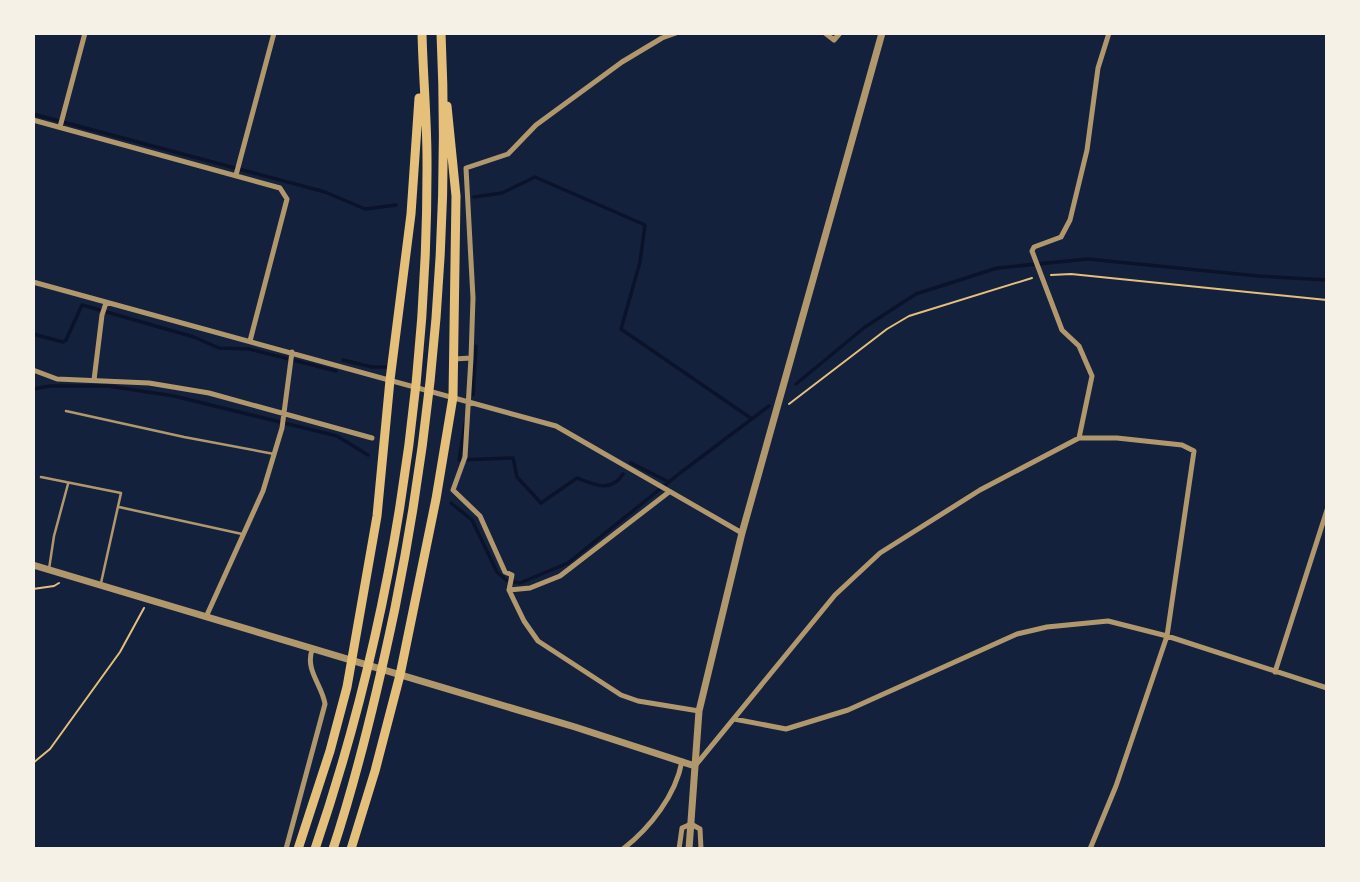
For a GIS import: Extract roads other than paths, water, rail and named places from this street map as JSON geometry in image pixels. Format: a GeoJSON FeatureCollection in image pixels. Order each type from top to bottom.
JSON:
{"type":"FeatureCollection","features":[{"type":"Feature","properties":{"kind":"highway"},"geometry":{"type":"LineString","coordinates":[[315,849],[367,673],[400,497],[412,416],[421,314],[427,160],[422,33]]}},
{"type":"Feature","properties":{"kind":"highway"},"geometry":{"type":"LineString","coordinates":[[351,849],[400,675],[436,499],[453,397],[456,196],[441,33]]}},
{"type":"Feature","properties":{"kind":"highway"},"geometry":{"type":"LineString","coordinates":[[333,849],[381,678],[408,540],[437,312],[442,211],[442,52]]}},
{"type":"Feature","properties":{"kind":"highway"},"geometry":{"type":"LineString","coordinates":[[298,849],[330,751],[352,661],[377,516],[390,380],[411,214],[423,55]]}},
{"type":"Feature","properties":{"kind":"street"},"geometry":{"type":"LineString","coordinates":[[61,123],[85,33]]}},
{"type":"Feature","properties":{"kind":"street"},"geometry":{"type":"LineString","coordinates":[[236,174],[274,33]]}},
{"type":"Feature","properties":{"kind":"street"},"geometry":{"type":"LineString","coordinates":[[676,33],[662,38],[622,62],[536,125],[509,153],[466,168],[474,298],[470,402],[463,464],[453,490],[480,516],[505,572],[512,575],[509,588],[524,621],[538,641],[621,695],[638,701],[699,711]]}},
{"type":"Feature","properties":{"kind":"street"},"geometry":{"type":"LineString","coordinates":[[825,33],[834,40],[840,33]]}},
{"type":"Feature","properties":{"kind":"street"},"geometry":{"type":"LineString","coordinates":[[689,849],[699,711],[742,533],[882,33]]}},
{"type":"Feature","properties":{"kind":"street"},"geometry":{"type":"LineString","coordinates":[[1079,438],[1092,376],[1079,346],[1062,330],[1032,251],[1034,247],[1060,237],[1070,220],[1087,150],[1098,68],[1109,33]]}},
{"type":"Feature","properties":{"kind":"street"},"geometry":{"type":"LineString","coordinates":[[33,120],[61,123],[280,188],[287,199],[250,341]]}},
{"type":"Feature","properties":{"kind":"street"},"geometry":{"type":"LineString","coordinates":[[33,282],[105,305],[250,341],[291,357],[390,380],[556,426],[742,533]]}},
{"type":"Feature","properties":{"kind":"street"},"geometry":{"type":"LineString","coordinates":[[94,380],[105,305]]}},
{"type":"Feature","properties":{"kind":"street"},"geometry":{"type":"LineString","coordinates":[[206,617],[263,491],[282,428],[291,357]]}},
{"type":"Feature","properties":{"kind":"street"},"geometry":{"type":"LineString","coordinates":[[454,359],[471,358]]}},
{"type":"Feature","properties":{"kind":"street"},"geometry":{"type":"LineString","coordinates":[[33,370],[57,379],[149,383],[209,393],[284,417],[372,438]]}},
{"type":"Feature","properties":{"kind":"street"},"geometry":{"type":"LineString","coordinates":[[695,766],[835,595],[880,553],[979,490],[1079,438],[1117,438],[1182,445],[1194,451],[1167,636],[1116,786],[1090,849]]}},
{"type":"Feature","properties":{"kind":"street"},"geometry":{"type":"LineString","coordinates":[[509,588],[530,588],[560,576],[668,491]]}},
{"type":"Feature","properties":{"kind":"street"},"geometry":{"type":"LineString","coordinates":[[1275,672],[1327,510]]}},
{"type":"Feature","properties":{"kind":"street"},"geometry":{"type":"LineString","coordinates":[[33,565],[695,766]]}},
{"type":"Feature","properties":{"kind":"street"},"geometry":{"type":"LineString","coordinates":[[734,719],[786,729],[848,710],[1017,634],[1047,627],[1108,621],[1167,636],[1327,688]]}},
{"type":"Feature","properties":{"kind":"street"},"geometry":{"type":"LineString","coordinates":[[286,849],[326,705],[323,692],[309,667],[312,650]]}},
{"type":"Feature","properties":{"kind":"street"},"geometry":{"type":"LineString","coordinates":[[623,849],[653,820],[678,780],[682,761]]}},
{"type":"Feature","properties":{"kind":"street"},"geometry":{"type":"LineString","coordinates":[[679,849],[682,828],[691,824]]}},
{"type":"Feature","properties":{"kind":"street"},"geometry":{"type":"LineString","coordinates":[[691,824],[699,829],[701,849]]}},
{"type":"Feature","properties":{"kind":"lane"},"geometry":{"type":"LineString","coordinates":[[66,411],[274,454]]}},
{"type":"Feature","properties":{"kind":"lane"},"geometry":{"type":"LineString","coordinates":[[41,477],[121,494],[100,586]]}},
{"type":"Feature","properties":{"kind":"lane"},"geometry":{"type":"LineString","coordinates":[[49,569],[54,536],[68,483]]}},
{"type":"Feature","properties":{"kind":"lane"},"geometry":{"type":"LineString","coordinates":[[119,507],[243,535]]}},
{"type":"Feature","properties":{"kind":"waterway"},"geometry":{"type":"LineString","coordinates":[[33,114],[325,192],[365,209],[396,205]]}},
{"type":"Feature","properties":{"kind":"waterway"},"geometry":{"type":"LineString","coordinates":[[474,197],[502,193],[535,177],[645,225],[640,262],[621,329],[752,419]]}},
{"type":"Feature","properties":{"kind":"waterway"},"geometry":{"type":"LineString","coordinates":[[796,384],[865,327],[916,294],[997,268],[1088,259],[1327,280]]}},
{"type":"Feature","properties":{"kind":"waterway"},"geometry":{"type":"LineString","coordinates":[[33,334],[63,342],[82,305],[194,337],[219,348],[249,349],[336,371]]}},
{"type":"Feature","properties":{"kind":"waterway"},"geometry":{"type":"LineString","coordinates":[[473,395],[476,346]]}},
{"type":"Feature","properties":{"kind":"waterway"},"geometry":{"type":"LineString","coordinates":[[343,360],[372,367],[388,367]]}},
{"type":"Feature","properties":{"kind":"waterway"},"geometry":{"type":"LineString","coordinates":[[33,389],[50,386],[108,386],[174,396],[337,436],[368,455]]}},
{"type":"Feature","properties":{"kind":"waterway"},"geometry":{"type":"LineString","coordinates":[[451,503],[472,520],[497,572],[506,580],[520,583],[568,563],[769,406]]}},
{"type":"Feature","properties":{"kind":"waterway"},"geometry":{"type":"LineString","coordinates":[[465,423],[459,460],[513,458],[517,477],[541,503],[577,478],[602,486],[613,484],[623,474]]}},
{"type":"Feature","properties":{"kind":"waterway"},"geometry":{"type":"LineString","coordinates":[[631,463],[669,482]]}}]}
